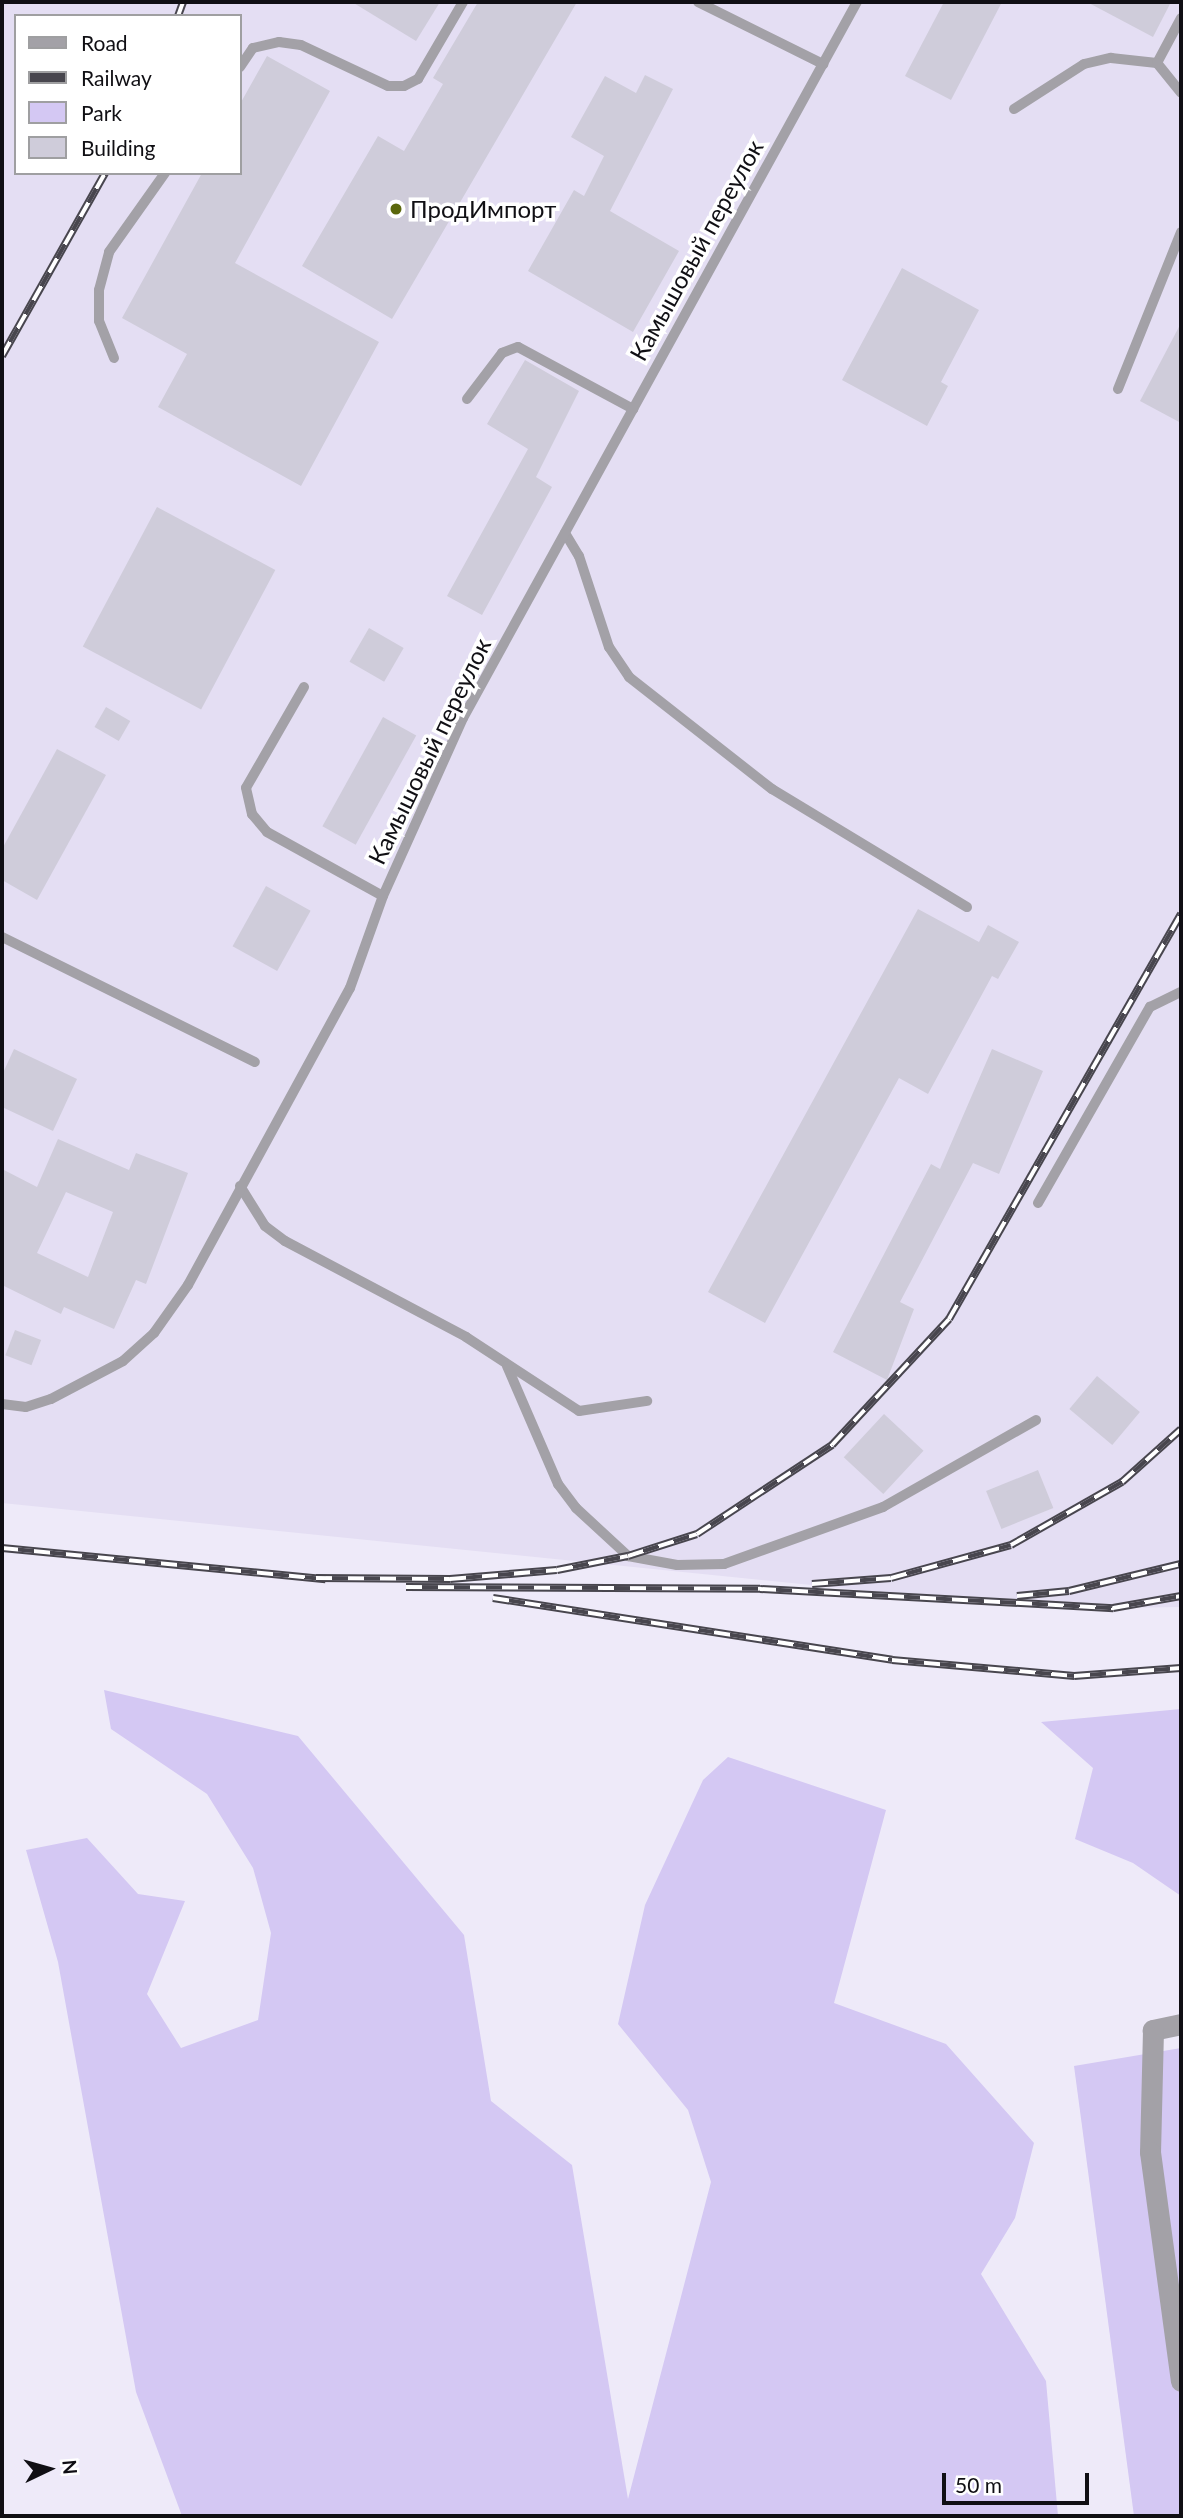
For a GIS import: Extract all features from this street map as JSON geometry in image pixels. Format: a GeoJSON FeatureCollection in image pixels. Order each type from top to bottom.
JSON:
{"type":"FeatureCollection","features":[{"type":"Feature","properties":{"kind":"street"},"geometry":{"type":"LineString","coordinates":[[1181,2024],[1153,2030],[1150,2152],[1181,2381]]}},
{"type":"Feature","properties":{"kind":"lane"},"geometry":{"type":"LineString","coordinates":[[242,63],[253,48],[279,42],[301,46],[388,86],[404,86],[418,79],[463,2]]}},
{"type":"Feature","properties":{"kind":"lane"},"geometry":{"type":"LineString","coordinates":[[698,2],[823,64]]}},
{"type":"Feature","properties":{"kind":"lane","name":"Камышовый переулок"},"geometry":{"type":"LineString","coordinates":[[2,1404],[26,1407],[76,1390],[154,1333],[188,1285],[350,989],[383,897],[463,718],[857,2]]}},
{"type":"Feature","properties":{"kind":"lane"},"geometry":{"type":"LineString","coordinates":[[1157,63],[1181,18]]}},
{"type":"Feature","properties":{"kind":"lane"},"geometry":{"type":"LineString","coordinates":[[1014,108],[1084,64],[1127,57],[1157,63],[1181,93]]}},
{"type":"Feature","properties":{"kind":"lane"},"geometry":{"type":"LineString","coordinates":[[114,358],[99,321],[99,290],[109,252],[164,175]]}},
{"type":"Feature","properties":{"kind":"lane"},"geometry":{"type":"LineString","coordinates":[[1118,389],[1181,232]]}},
{"type":"Feature","properties":{"kind":"lane"},"geometry":{"type":"LineString","coordinates":[[467,399],[502,353],[518,346],[633,409]]}},
{"type":"Feature","properties":{"kind":"lane"},"geometry":{"type":"LineString","coordinates":[[565,533],[579,556],[609,647],[629,677],[772,789],[967,907]]}},
{"type":"Feature","properties":{"kind":"lane"},"geometry":{"type":"LineString","coordinates":[[304,687],[246,788],[252,814],[267,832],[383,897]]}},
{"type":"Feature","properties":{"kind":"lane"},"geometry":{"type":"LineString","coordinates":[[2,937],[255,1062]]}},
{"type":"Feature","properties":{"kind":"lane"},"geometry":{"type":"LineString","coordinates":[[1038,1203],[1150,1007],[1181,992]]}},
{"type":"Feature","properties":{"kind":"lane"},"geometry":{"type":"LineString","coordinates":[[240,1186],[265,1226],[285,1241],[466,1337],[579,1411],[647,1401]]}},
{"type":"Feature","properties":{"kind":"lane"},"geometry":{"type":"LineString","coordinates":[[507,1366],[558,1483],[576,1508],[628,1556],[677,1566],[724,1563],[883,1507],[1036,1420]]}},
{"type":"Feature","properties":{"kind":"shaded area"},"geometry":{"type":"Polygon","coordinates":[[[2,2],[1181,2],[1181,1607],[1048,1609],[2,1503],[2,2]]]}},
{"type":"Feature","properties":{"kind":"green space"},"geometry":{"type":"Polygon","coordinates":[[[104,1690],[298,1736],[464,1935],[491,2101],[572,2165],[628,2499],[711,2182],[688,2110],[618,2024],[645,1905],[703,1780],[728,1757],[886,1810],[834,2003],[946,2044],[1034,2143],[1015,2218],[981,2274],[1046,2381],[1058,2516],[182,2516],[136,2392],[58,1962],[26,1850],[87,1838],[138,1894],[185,1901],[147,1994],[181,2048],[258,2020],[271,1933],[253,1868],[207,1794],[111,1729],[104,1690]]]}},
{"type":"Feature","properties":{"kind":"green space"},"geometry":{"type":"Polygon","coordinates":[[[1181,1709],[1181,1896],[1133,1863],[1075,1839],[1093,1768],[1041,1722],[1181,1709]]]}},
{"type":"Feature","properties":{"kind":"green space"},"geometry":{"type":"Polygon","coordinates":[[[1181,2048],[1181,2516],[1134,2516],[1074,2066],[1181,2048]]]}},
{"type":"Feature","properties":{"kind":"building"},"geometry":{"type":"Polygon","coordinates":[[[352,2],[440,2],[416,41],[352,2]]]}},
{"type":"Feature","properties":{"kind":"building","name":"ПродИмпорт"},"geometry":{"type":"Polygon","coordinates":[[[478,2],[577,2],[392,319],[302,266],[378,136],[404,151],[443,84],[433,78],[478,2]]]}},
{"type":"Feature","properties":{"kind":"building"},"geometry":{"type":"Polygon","coordinates":[[[944,2],[1002,2],[951,100],[905,76],[944,2]]]}},
{"type":"Feature","properties":{"kind":"building"},"geometry":{"type":"Polygon","coordinates":[[[1087,2],[1171,2],[1153,37],[1087,2]]]}},
{"type":"Feature","properties":{"kind":"building"},"geometry":{"type":"Polygon","coordinates":[[[267,56],[330,91],[235,263],[379,342],[301,486],[158,407],[187,354],[122,318],[201,175],[242,175],[242,100],[267,56]]]}},
{"type":"Feature","properties":{"kind":"building"},"geometry":{"type":"Polygon","coordinates":[[[645,75],[673,89],[610,211],[679,251],[633,332],[528,271],[574,190],[584,196],[604,156],[571,137],[605,76],[636,93],[645,75]]]}},
{"type":"Feature","properties":{"kind":"building"},"geometry":{"type":"Polygon","coordinates":[[[902,268],[979,310],[941,382],[948,386],[927,426],[842,380],[902,268]]]}},
{"type":"Feature","properties":{"kind":"building"},"geometry":{"type":"Polygon","coordinates":[[[1181,323],[1181,423],[1140,401],[1181,323]]]}},
{"type":"Feature","properties":{"kind":"building"},"geometry":{"type":"Polygon","coordinates":[[[525,360],[579,391],[536,477],[552,487],[482,615],[447,596],[528,449],[487,424],[525,360]]]}},
{"type":"Feature","properties":{"kind":"building"},"geometry":{"type":"Polygon","coordinates":[[[157,507],[275,570],[201,709],[83,647],[157,507]]]}},
{"type":"Feature","properties":{"kind":"building"},"geometry":{"type":"Polygon","coordinates":[[[369,628],[404,648],[384,682],[350,662],[369,628]]]}},
{"type":"Feature","properties":{"kind":"building"},"geometry":{"type":"Polygon","coordinates":[[[106,707],[130,721],[119,741],[94,727],[106,707]]]}},
{"type":"Feature","properties":{"kind":"building"},"geometry":{"type":"Polygon","coordinates":[[[383,717],[416,735],[356,845],[322,826],[383,717]]]}},
{"type":"Feature","properties":{"kind":"building"},"geometry":{"type":"Polygon","coordinates":[[[57,749],[106,775],[37,900],[2,880],[2,849],[57,749]]]}},
{"type":"Feature","properties":{"kind":"building"},"geometry":{"type":"Polygon","coordinates":[[[266,886],[311,911],[277,971],[233,946],[266,886]]]}},
{"type":"Feature","properties":{"kind":"building"},"geometry":{"type":"Polygon","coordinates":[[[918,909],[979,942],[988,925],[1019,942],[998,979],[992,976],[928,1094],[899,1078],[765,1323],[708,1292],[918,909]]]}},
{"type":"Feature","properties":{"kind":"building"},"geometry":{"type":"Polygon","coordinates":[[[14,1049],[77,1079],[53,1131],[2,1107],[2,1075],[14,1049]]]}},
{"type":"Feature","properties":{"kind":"building"},"geometry":{"type":"Polygon","coordinates":[[[992,1049],[1043,1071],[999,1174],[973,1163],[900,1302],[914,1309],[887,1380],[833,1352],[931,1164],[940,1169],[992,1049]]]}},
{"type":"Feature","properties":{"kind":"building"},"geometry":{"type":"Polygon","coordinates":[[[58,1139],[129,1170],[136,1153],[188,1173],[146,1284],[136,1280],[114,1329],[64,1307],[61,1314],[2,1285],[2,1169],[37,1187],[58,1139]],[[66,1192],[37,1253],[88,1277],[113,1212],[66,1192]]]}},
{"type":"Feature","properties":{"kind":"building"},"geometry":{"type":"Polygon","coordinates":[[[15,1330],[41,1340],[31,1365],[5,1355],[15,1330]]]}},
{"type":"Feature","properties":{"kind":"building"},"geometry":{"type":"Polygon","coordinates":[[[1097,1376],[1140,1412],[1112,1445],[1069,1409],[1097,1376]]]}},
{"type":"Feature","properties":{"kind":"building"},"geometry":{"type":"Polygon","coordinates":[[[884,1414],[923,1451],[883,1494],[844,1457],[884,1414]]]}},
{"type":"Feature","properties":{"kind":"building"},"geometry":{"type":"Polygon","coordinates":[[[1038,1470],[1053,1508],[1001,1529],[986,1491],[1038,1470]]]}},
{"type":"Feature","properties":{"kind":"railway"},"geometry":{"type":"LineString","coordinates":[[179,14],[183,2]]}},
{"type":"Feature","properties":{"kind":"railway"},"geometry":{"type":"LineString","coordinates":[[2,356],[104,175]]}},
{"type":"Feature","properties":{"kind":"railway"},"geometry":{"type":"LineString","coordinates":[[316,1578],[450,1579],[557,1570],[628,1556],[697,1534],[832,1445],[949,1319],[1181,914]]}},
{"type":"Feature","properties":{"kind":"railway"},"geometry":{"type":"LineString","coordinates":[[812,1584],[891,1578],[1011,1545],[1122,1482],[1181,1429]]}},
{"type":"Feature","properties":{"kind":"railway"},"geometry":{"type":"LineString","coordinates":[[2,1548],[326,1579]]}},
{"type":"Feature","properties":{"kind":"railway"},"geometry":{"type":"LineString","coordinates":[[1017,1596],[1069,1591],[1181,1564]]}},
{"type":"Feature","properties":{"kind":"railway"},"geometry":{"type":"LineString","coordinates":[[406,1587],[760,1589],[1113,1608],[1181,1596]]}},
{"type":"Feature","properties":{"kind":"railway"},"geometry":{"type":"LineString","coordinates":[[493,1598],[892,1660],[1074,1676],[1181,1668]]}},
{"type":"Feature","properties":{"kind":"place","name":"ПродИмпорт"},"geometry":{"type":"Point","coordinates":[396,209]}}]}
